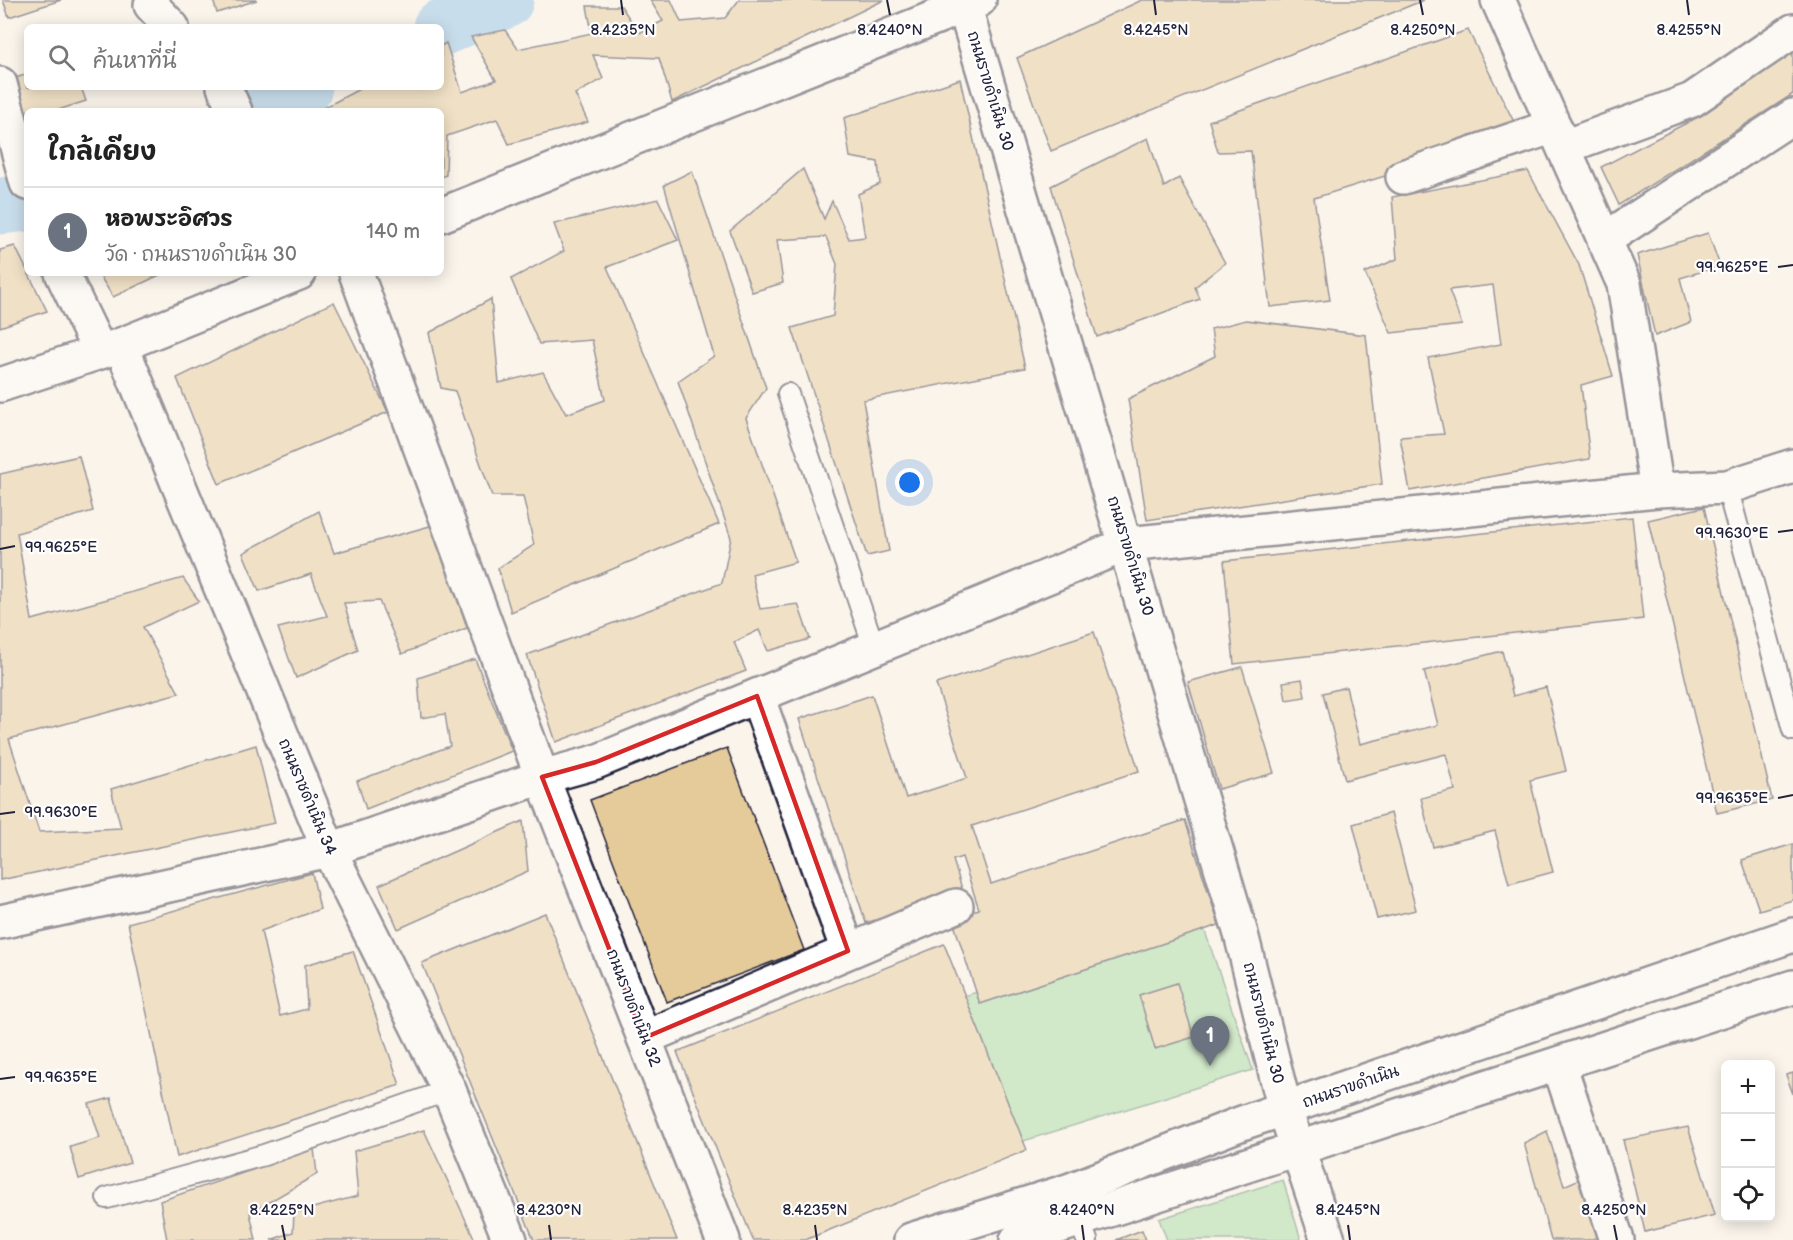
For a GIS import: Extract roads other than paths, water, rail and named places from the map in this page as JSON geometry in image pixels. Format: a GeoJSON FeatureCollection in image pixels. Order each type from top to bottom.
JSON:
{"type":"FeatureCollection","features":[{"type":"Feature","properties":{"kind":"street"},"geometry":{"type":"LineString","coordinates":[[1498,0],[1624,284],[1657,490]]}},
{"type":"Feature","properties":{"kind":"street"},"geometry":{"type":"LineString","coordinates":[[444,215],[974,2]]}},
{"type":"Feature","properties":{"kind":"street","name":"ถนนราขดำเนิน 30"},"geometry":{"type":"LineString","coordinates":[[974,2],[1126,544],[1241,934],[1285,1110],[1328,1240]]}},
{"type":"Feature","properties":{"kind":"street"},"geometry":{"type":"LineString","coordinates":[[1402,177],[1692,100],[1793,31]]}},
{"type":"Feature","properties":{"kind":"street"},"geometry":{"type":"LineString","coordinates":[[0,84],[24,170]]}},
{"type":"Feature","properties":{"kind":"street"},"geometry":{"type":"LineString","coordinates":[[225,90],[234,108]]}},
{"type":"Feature","properties":{"kind":"street"},"geometry":{"type":"LineString","coordinates":[[1604,240],[1793,116]]}},
{"type":"Feature","properties":{"kind":"street","name":"ถนนราชดำเนิน 34"},"geometry":{"type":"LineString","coordinates":[[64,276],[110,349],[329,850],[449,1090],[510,1240]]}},
{"type":"Feature","properties":{"kind":"street"},"geometry":{"type":"LineString","coordinates":[[0,385],[110,349],[292,276]]}},
{"type":"Feature","properties":{"kind":"street","name":"ถนนราขดำเนิน 32"},"geometry":{"type":"LineString","coordinates":[[357,276],[542,777],[723,1240]]}},
{"type":"Feature","properties":{"kind":"street"},"geometry":{"type":"LineString","coordinates":[[0,922],[329,850],[542,777],[596,762],[1126,544],[1657,490],[1727,487],[1793,466]]}},
{"type":"Feature","properties":{"kind":"street"},"geometry":{"type":"LineString","coordinates":[[757,696],[848,951]]}},
{"type":"Feature","properties":{"kind":"street"},"geometry":{"type":"LineString","coordinates":[[644,1038],[956,906]]}},
{"type":"Feature","properties":{"kind":"street","name":"ถนนราขดำเนิน"},"geometry":{"type":"LineString","coordinates":[[911,1240],[1078,1217],[1242,1123],[1793,935]]}},
{"type":"Feature","properties":{"kind":"street","name":"ถนนราขดำเนิน"},"geometry":{"type":"LineString","coordinates":[[1017,1240],[1078,1217],[1298,1149],[1793,987]]}},
{"type":"Feature","properties":{"kind":"street"},"geometry":{"type":"LineString","coordinates":[[1559,1064],[1617,1240]]}},
{"type":"Feature","properties":{"kind":"lane"},"geometry":{"type":"LineString","coordinates":[[788,394],[874,647]]}},
{"type":"Feature","properties":{"kind":"lane"},"geometry":{"type":"LineString","coordinates":[[1727,487],[1793,730]]}},
{"type":"Feature","properties":{"kind":"lane"},"geometry":{"type":"LineString","coordinates":[[107,1198],[264,1155],[449,1090]]}},
{"type":"Feature","properties":{"kind":"waterway"},"geometry":{"type":"LineString","coordinates":[[444,27],[505,0]]}},
{"type":"Feature","properties":{"kind":"waterway"},"geometry":{"type":"LineString","coordinates":[[256,108],[297,90]]}},
{"type":"Feature","properties":{"kind":"waterway"},"geometry":{"type":"LineString","coordinates":[[0,206],[24,203]]}},
{"type":"Feature","properties":{"kind":"place","name":"หอพระอิศวร"},"geometry":{"type":"Point","coordinates":[1210,1066]}}]}
